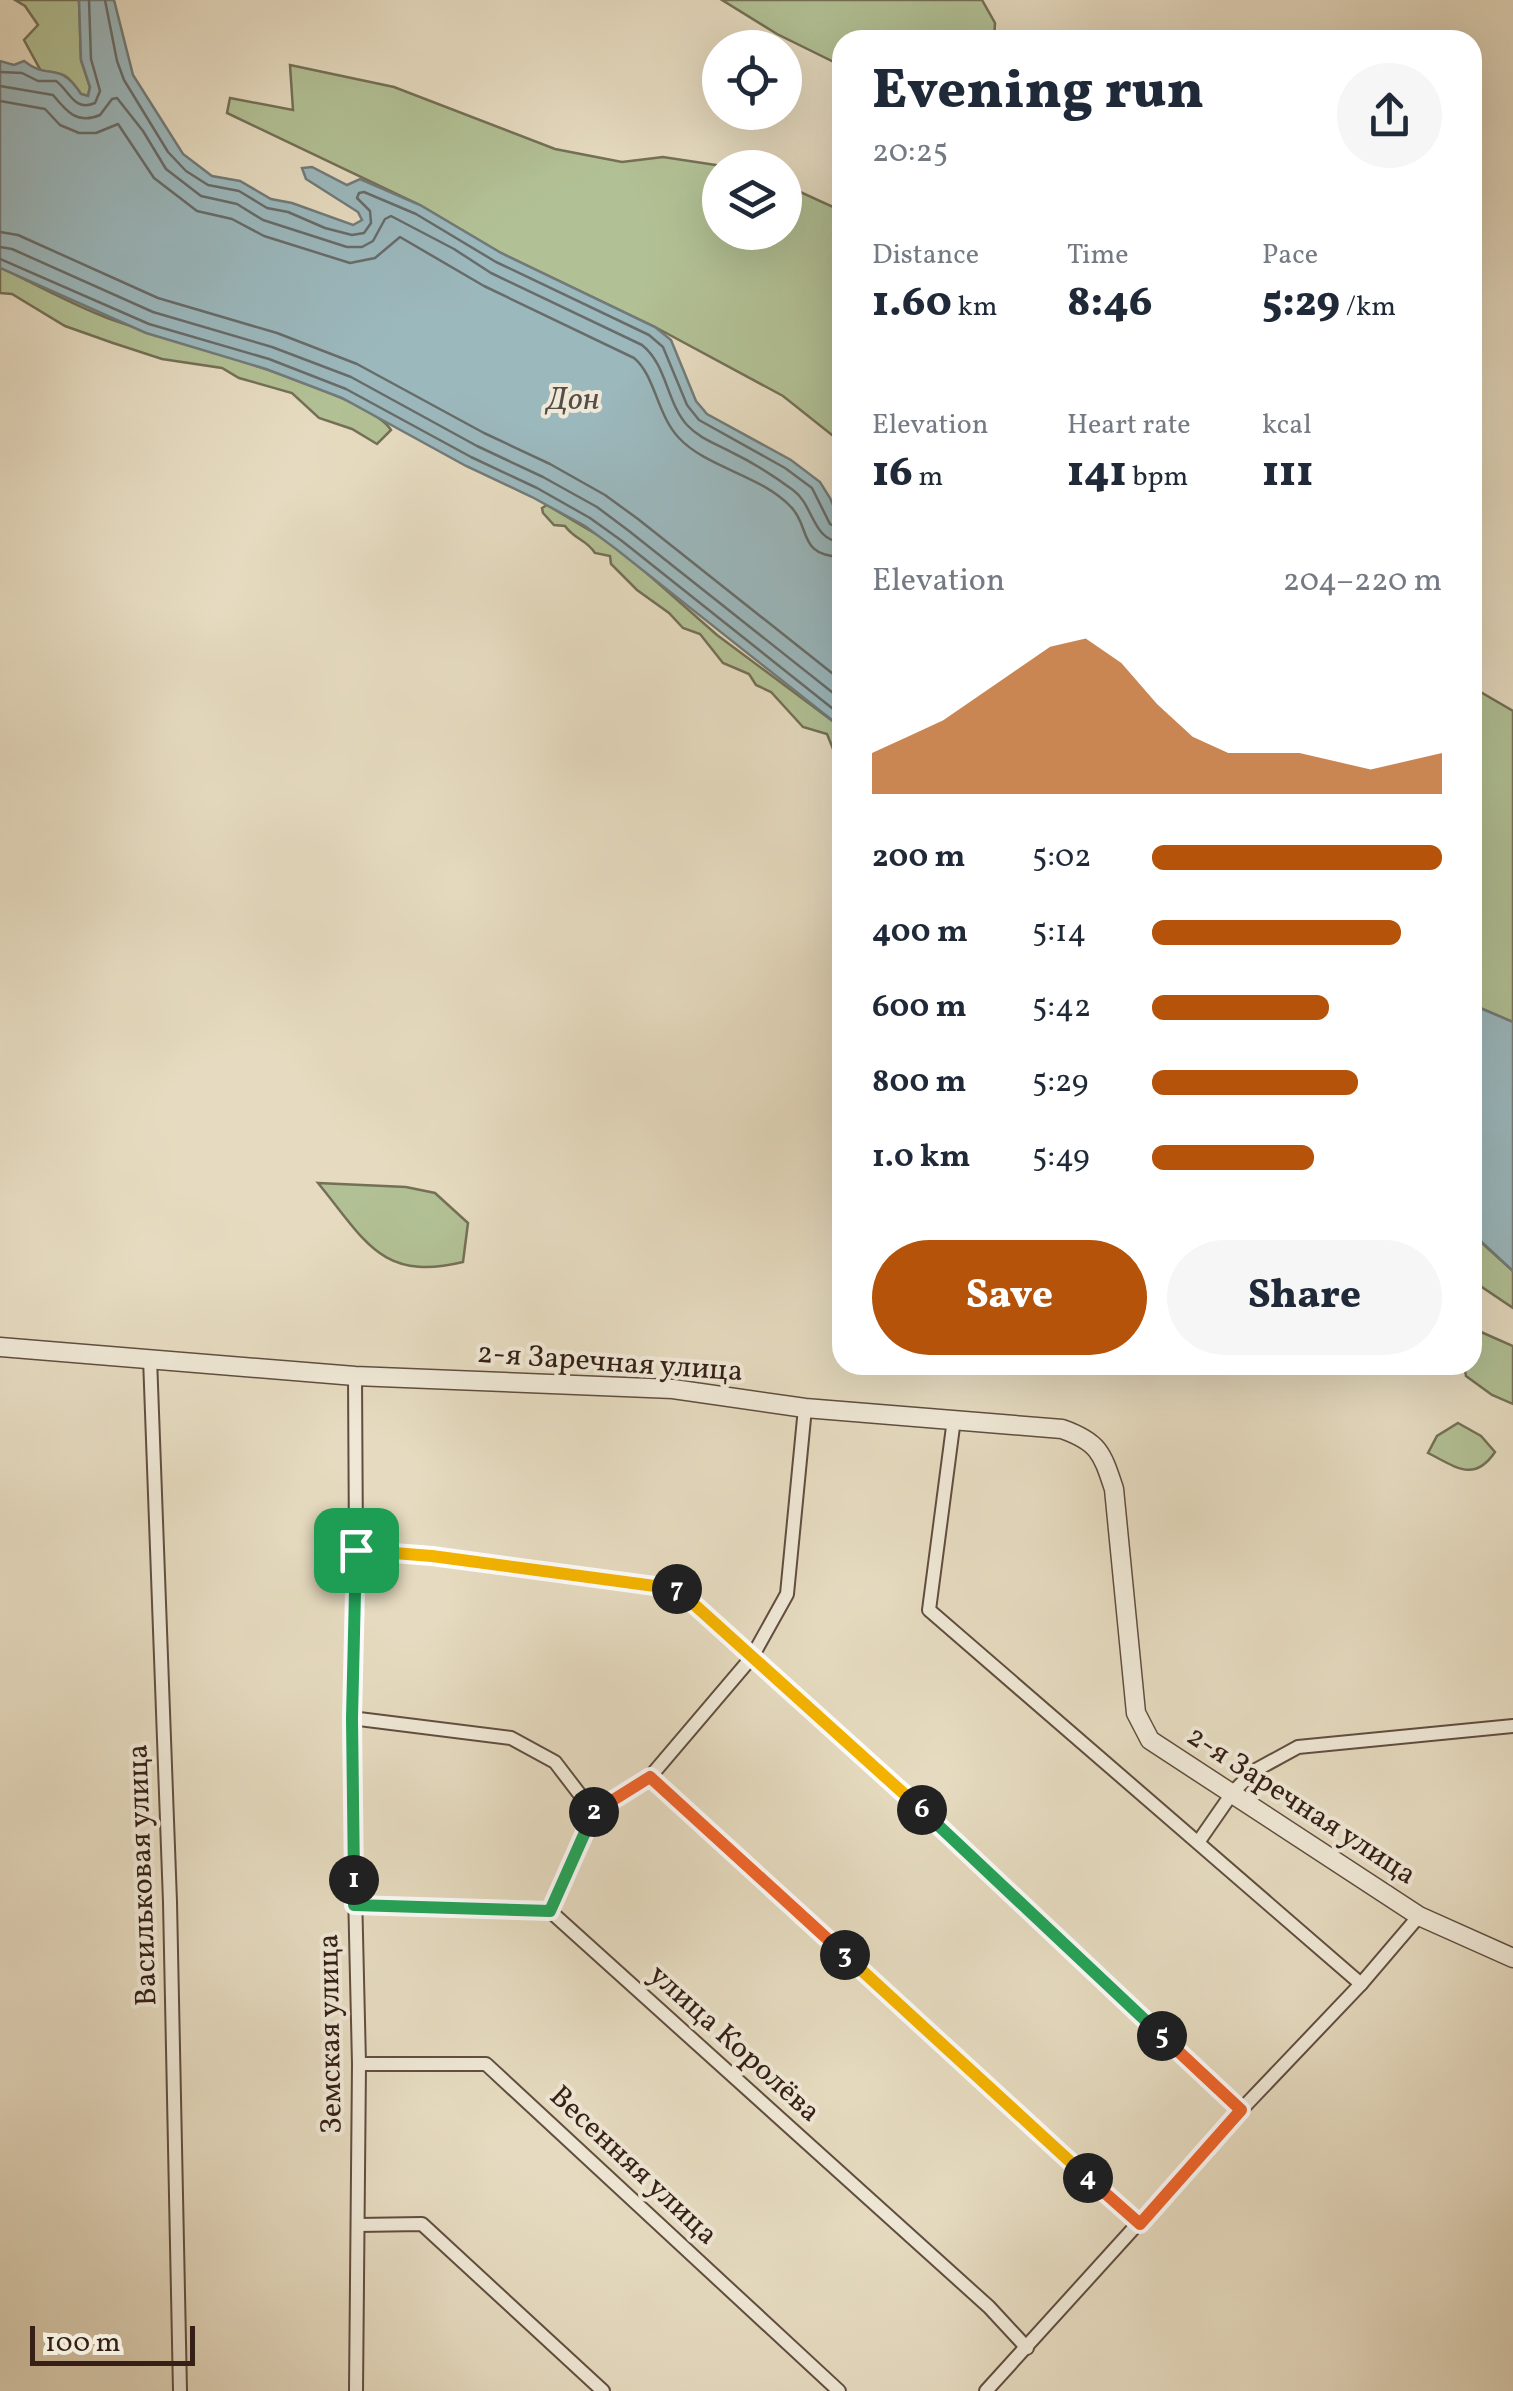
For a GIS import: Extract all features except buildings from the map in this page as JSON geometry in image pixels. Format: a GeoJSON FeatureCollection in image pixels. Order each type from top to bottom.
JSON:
{"type":"FeatureCollection","features":[{"type":"Feature","properties":{"kind":"street","name":"2-я Заречная улица"},"geometry":{"type":"LineString","coordinates":[[0,1348],[355,1376],[673,1389],[805,1408],[1062,1429],[1091,1439],[1114,1489],[1136,1714],[1150,1740],[1419,1916],[1513,1958]]}},
{"type":"Feature","properties":{"kind":"street","name":"Васильковая улица"},"geometry":{"type":"LineString","coordinates":[[150,1358],[170,1902],[180,2391]]}},
{"type":"Feature","properties":{"kind":"street","name":"Земская улица"},"geometry":{"type":"LineString","coordinates":[[355,1376],[352,1718],[359,2064],[356,2391]]}},
{"type":"Feature","properties":{"kind":"street"},"geometry":{"type":"LineString","coordinates":[[354,1905],[550,1911],[594,1813],[650,1777],[752,1656],[787,1594],[805,1408]]}},
{"type":"Feature","properties":{"kind":"street"},"geometry":{"type":"LineString","coordinates":[[954,1419],[929,1610],[1361,1984]]}},
{"type":"Feature","properties":{"kind":"street"},"geometry":{"type":"LineString","coordinates":[[356,1550],[432,1556],[675,1588],[950,1836],[1241,2110]]}},
{"type":"Feature","properties":{"kind":"street"},"geometry":{"type":"LineString","coordinates":[[352,1718],[511,1738],[555,1762],[594,1813]]}},
{"type":"Feature","properties":{"kind":"street"},"geometry":{"type":"LineString","coordinates":[[1199,1841],[1232,1792],[1254,1770],[1298,1747],[1513,1726]]}},
{"type":"Feature","properties":{"kind":"street"},"geometry":{"type":"LineString","coordinates":[[650,1777],[1140,2224]]}},
{"type":"Feature","properties":{"kind":"street","name":"улица Королёва"},"geometry":{"type":"LineString","coordinates":[[550,1911],[989,2307],[1028,2348]]}},
{"type":"Feature","properties":{"kind":"street"},"geometry":{"type":"LineString","coordinates":[[986,2391],[1419,1916]]}},
{"type":"Feature","properties":{"kind":"street","name":"Весенняя улица"},"geometry":{"type":"LineString","coordinates":[[359,2064],[486,2064],[838,2391]]}},
{"type":"Feature","properties":{"kind":"street"},"geometry":{"type":"LineString","coordinates":[[358,2225],[422,2224],[604,2391]]}},
{"type":"Feature","properties":{"kind":"green space"},"geometry":{"type":"Polygon","coordinates":[[[15,0],[79,0],[81,60],[90,87],[88,96],[81,94],[64,75],[41,71],[24,40],[38,25],[25,6],[15,0]]]}},
{"type":"Feature","properties":{"kind":"green space"},"geometry":{"type":"Polygon","coordinates":[[[722,0],[982,0],[995,23],[995,30],[832,30],[832,61],[802,46],[802,30],[771,30],[722,0]]]}},
{"type":"Feature","properties":{"kind":"green space"},"geometry":{"type":"Polygon","coordinates":[[[290,65],[394,87],[555,149],[622,162],[663,157],[702,163],[702,250],[802,250],[802,193],[832,206],[832,435],[783,396],[655,327],[501,253],[420,205],[227,113],[230,98],[293,110],[290,65]]]}},
{"type":"Feature","properties":{"kind":"green space"},"geometry":{"type":"Polygon","coordinates":[[[0,267],[105,317],[344,399],[374,415],[391,430],[377,444],[352,429],[319,418],[292,393],[239,378],[222,368],[162,359],[65,326],[12,294],[0,293],[0,267]]]}},
{"type":"Feature","properties":{"kind":"green space"},"geometry":{"type":"Polygon","coordinates":[[[547,505],[616,546],[717,635],[832,721],[832,746],[827,734],[803,727],[771,692],[756,685],[749,674],[723,663],[700,634],[683,628],[637,590],[611,564],[610,556],[595,553],[565,526],[554,525],[542,508],[547,505]]]}},
{"type":"Feature","properties":{"kind":"green space"},"geometry":{"type":"Polygon","coordinates":[[[1482,693],[1513,711],[1513,1022],[1482,1009],[1482,693]]]}},
{"type":"Feature","properties":{"kind":"green space"},"geometry":{"type":"Polygon","coordinates":[[[318,1183],[406,1187],[435,1193],[468,1223],[463,1262],[435,1267],[393,1261],[363,1238],[318,1183]]]}},
{"type":"Feature","properties":{"kind":"green space"},"geometry":{"type":"Polygon","coordinates":[[[1482,1243],[1513,1271],[1513,1308],[1482,1287],[1482,1243]]]}},
{"type":"Feature","properties":{"kind":"green space"},"geometry":{"type":"Polygon","coordinates":[[[1482,1332],[1513,1346],[1513,1404],[1492,1395],[1466,1376],[1482,1375],[1482,1332]]]}},
{"type":"Feature","properties":{"kind":"green space"},"geometry":{"type":"Polygon","coordinates":[[[1458,1423],[1481,1436],[1495,1452],[1480,1467],[1464,1469],[1428,1453],[1437,1436],[1458,1423]]]}},
{"type":"Feature","properties":{"kind":"water","name":"Дон"},"geometry":{"type":"Polygon","coordinates":[[[79,0],[114,0],[133,75],[183,154],[212,176],[240,181],[271,199],[353,225],[362,220],[358,212],[306,179],[302,168],[312,167],[347,185],[360,179],[420,205],[501,253],[655,327],[671,340],[696,401],[707,414],[791,460],[820,482],[832,503],[832,720],[616,549],[585,526],[532,497],[466,466],[342,398],[266,369],[146,333],[0,268],[0,61],[14,65],[24,61],[40,70],[60,74],[88,96],[90,87],[81,60],[79,0]]]}},
{"type":"Feature","properties":{"kind":"water"},"geometry":{"type":"Polygon","coordinates":[[[1482,1009],[1513,1022],[1513,1271],[1482,1242],[1482,1009]]]}},
{"type":"Feature","properties":{"kind":"route"},"geometry":{"type":"LineString","coordinates":[[356,1550],[432,1556],[675,1588],[950,1836],[1241,2110],[1140,2224],[650,1777],[594,1813],[550,1911],[354,1905],[352,1718],[356,1550]]}}]}
